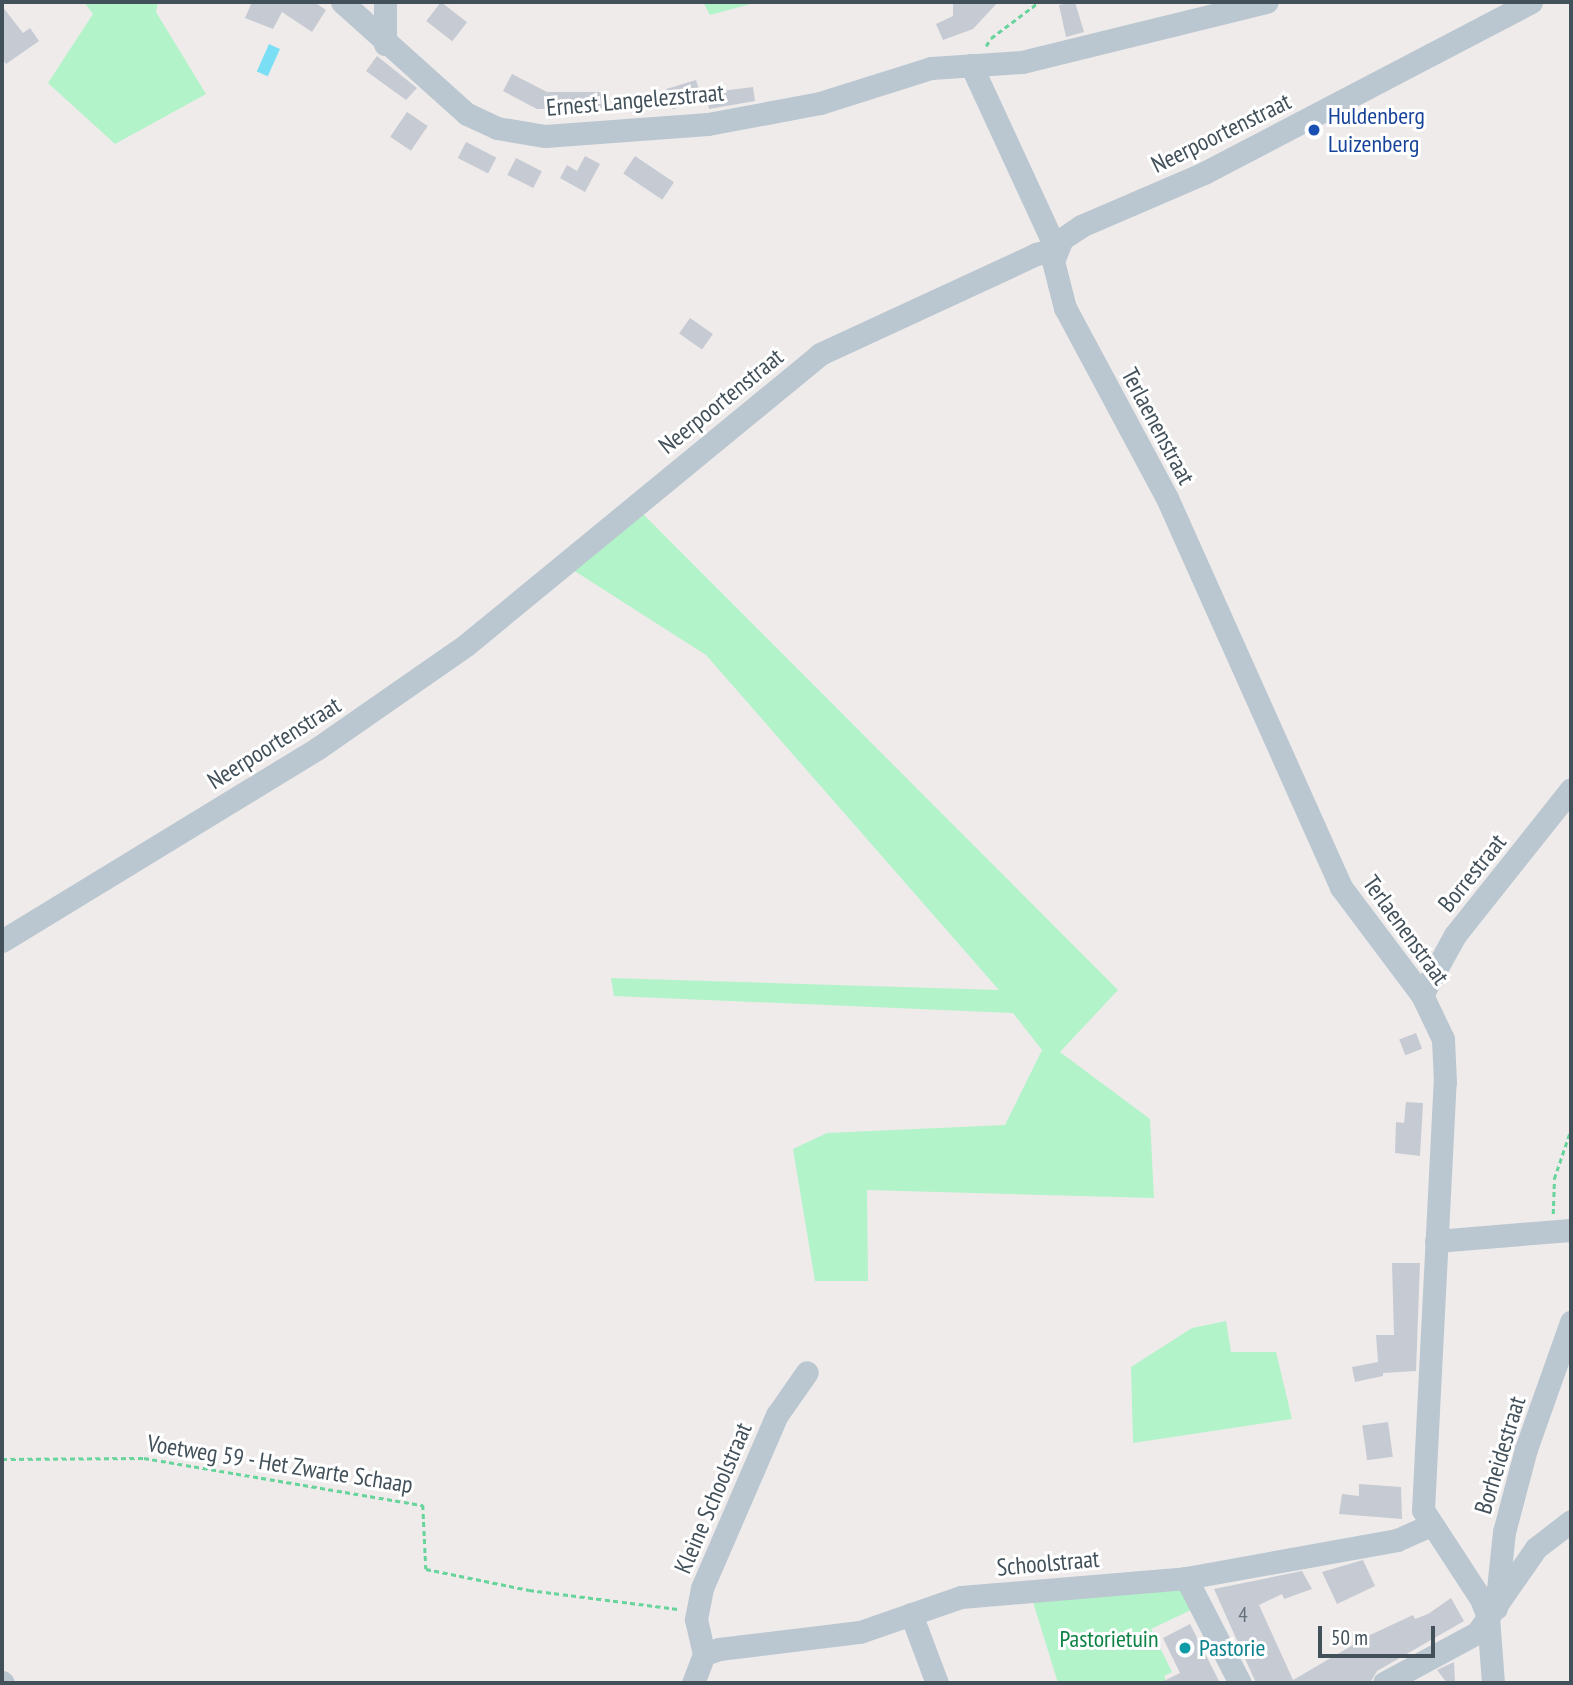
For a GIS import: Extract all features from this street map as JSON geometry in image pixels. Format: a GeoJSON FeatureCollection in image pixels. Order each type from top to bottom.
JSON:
{"type":"FeatureCollection","features":[{"type":"Feature","properties":{"kind":"street","name":"Ernest Langelezstraat"},"geometry":{"type":"LineString","coordinates":[[342,2],[385,44],[467,114],[496,128],[545,136],[708,124],[820,103],[931,68],[1022,62],[1267,2]]}},
{"type":"Feature","properties":{"kind":"street"},"geometry":{"type":"LineString","coordinates":[[385,2],[385,44]]}},
{"type":"Feature","properties":{"kind":"street","name":"Neerpoortenstraat"},"geometry":{"type":"LineString","coordinates":[[2,941],[318,748],[466,645],[820,354],[1037,254],[1056,250],[1081,226],[1204,173],[1531,2]]}},
{"type":"Feature","properties":{"kind":"street"},"geometry":{"type":"LineString","coordinates":[[976,65],[1056,250]]}},
{"type":"Feature","properties":{"kind":"street","name":"Terlaenenstraat"},"geometry":{"type":"LineString","coordinates":[[1056,250],[1053,274],[1065,308],[1167,498],[1341,887],[1422,995],[1436,1019],[1446,1059],[1422,1482],[1429,1526],[1492,1613],[1493,1683]]}},
{"type":"Feature","properties":{"kind":"street","name":"Borrestraat"},"geometry":{"type":"LineString","coordinates":[[1422,995],[1455,935],[1571,789]]}},
{"type":"Feature","properties":{"kind":"street"},"geometry":{"type":"LineString","coordinates":[[1436,1241],[1564,1229]]}},
{"type":"Feature","properties":{"kind":"street","name":"Borheidestraat"},"geometry":{"type":"LineString","coordinates":[[1492,1613],[1510,1508],[1571,1322]]}},
{"type":"Feature","properties":{"kind":"street","name":"Kleine Schoolstraat"},"geometry":{"type":"LineString","coordinates":[[704,1654],[697,1612],[702,1588],[776,1415],[807,1372]]}},
{"type":"Feature","properties":{"kind":"street"},"geometry":{"type":"LineString","coordinates":[[1384,1683],[1477,1633],[1536,1548],[1571,1521]]}},
{"type":"Feature","properties":{"kind":"street","name":"Schoolstraat"},"geometry":{"type":"LineString","coordinates":[[704,1654],[860,1632],[961,1597],[1186,1578],[1397,1540],[1429,1526]]}},
{"type":"Feature","properties":{"kind":"street"},"geometry":{"type":"LineString","coordinates":[[1186,1578],[1240,1683]]}},
{"type":"Feature","properties":{"kind":"street"},"geometry":{"type":"LineString","coordinates":[[911,1614],[937,1683]]}},
{"type":"Feature","properties":{"kind":"street"},"geometry":{"type":"LineString","coordinates":[[692,1683],[704,1654]]}},
{"type":"Feature","properties":{"kind":"path"},"geometry":{"type":"LineString","coordinates":[[976,65],[990,38],[1040,2]]}},
{"type":"Feature","properties":{"kind":"path"},"geometry":{"type":"LineString","coordinates":[[1564,1229],[1551,1207],[1554,1179],[1571,1129]]}},
{"type":"Feature","properties":{"kind":"path","name":"Voetweg 59 - Het Zwarte Schaap"},"geometry":{"type":"LineString","coordinates":[[2,1459],[144,1458],[422,1505],[425,1569],[529,1590],[697,1612]]}},
{"type":"Feature","properties":{"kind":"green space"},"geometry":{"type":"Polygon","coordinates":[[[84,2],[158,2],[156,12],[206,94],[115,144],[48,83],[93,14],[84,2]]]}},
{"type":"Feature","properties":{"kind":"green space"},"geometry":{"type":"Polygon","coordinates":[[[703,2],[758,2],[710,15],[703,2]]]}},
{"type":"Feature","properties":{"kind":"green space"},"geometry":{"type":"Polygon","coordinates":[[[643,514],[1118,990],[1060,1052],[1150,1119],[1154,1198],[867,1190],[868,1281],[815,1281],[793,1149],[827,1133],[1005,1125],[1042,1050],[1013,1013],[614,996],[611,978],[999,990],[706,655],[573,570],[643,514]]]}},
{"type":"Feature","properties":{"kind":"green space"},"geometry":{"type":"Polygon","coordinates":[[[1226,1321],[1231,1352],[1276,1352],[1292,1419],[1133,1443],[1131,1367],[1192,1328],[1226,1321]]]}},
{"type":"Feature","properties":{"kind":"green space","name":"Pastorietuin"},"geometry":{"type":"Polygon","coordinates":[[[1182,1590],[1191,1610],[1151,1629],[1172,1672],[1164,1676],[1167,1683],[1058,1683],[1033,1602],[1182,1590]]]}},
{"type":"Feature","properties":{"kind":"water"},"geometry":{"type":"Polygon","coordinates":[[[269,44],[280,49],[268,76],[257,71],[269,44]]]}},
{"type":"Feature","properties":{"kind":"building"},"geometry":{"type":"Polygon","coordinates":[[[252,2],[314,2],[326,10],[312,32],[282,12],[273,29],[245,18],[252,2]]]}},
{"type":"Feature","properties":{"kind":"building"},"geometry":{"type":"Polygon","coordinates":[[[441,2],[467,22],[452,41],[426,21],[441,2]]]}},
{"type":"Feature","properties":{"kind":"building"},"geometry":{"type":"Polygon","coordinates":[[[953,2],[998,2],[973,29],[943,40],[936,24],[953,16],[953,2]]]}},
{"type":"Feature","properties":{"kind":"building"},"geometry":{"type":"Polygon","coordinates":[[[1075,2],[1084,32],[1066,37],[1059,5],[1075,2]]]}},
{"type":"Feature","properties":{"kind":"building"},"geometry":{"type":"Polygon","coordinates":[[[2,6],[23,33],[30,28],[39,41],[6,64],[2,58],[2,6]]]}},
{"type":"Feature","properties":{"kind":"building"},"geometry":{"type":"Polygon","coordinates":[[[377,56],[417,88],[406,100],[366,71],[377,56]]]}},
{"type":"Feature","properties":{"kind":"building"},"geometry":{"type":"Polygon","coordinates":[[[512,74],[547,92],[607,92],[607,108],[537,109],[503,91],[512,74]]]}},
{"type":"Feature","properties":{"kind":"building"},"geometry":{"type":"Polygon","coordinates":[[[696,80],[702,100],[672,109],[666,89],[696,80]]]}},
{"type":"Feature","properties":{"kind":"building"},"geometry":{"type":"Polygon","coordinates":[[[753,87],[755,101],[709,109],[706,93],[753,87]]]}},
{"type":"Feature","properties":{"kind":"building"},"geometry":{"type":"Polygon","coordinates":[[[407,112],[428,126],[411,151],[390,137],[407,112]]]}},
{"type":"Feature","properties":{"kind":"building"},"geometry":{"type":"Polygon","coordinates":[[[466,142],[496,157],[488,173],[458,158],[466,142]]]}},
{"type":"Feature","properties":{"kind":"building"},"geometry":{"type":"Polygon","coordinates":[[[585,156],[600,164],[585,192],[560,178],[567,165],[577,171],[585,156]]]}},
{"type":"Feature","properties":{"kind":"building"},"geometry":{"type":"Polygon","coordinates":[[[635,156],[674,182],[662,200],[623,173],[635,156]]]}},
{"type":"Feature","properties":{"kind":"building"},"geometry":{"type":"Polygon","coordinates":[[[516,158],[542,171],[533,188],[507,175],[516,158]]]}},
{"type":"Feature","properties":{"kind":"building"},"geometry":{"type":"Polygon","coordinates":[[[690,318],[713,334],[702,350],[679,334],[690,318]]]}},
{"type":"Feature","properties":{"kind":"building"},"geometry":{"type":"Polygon","coordinates":[[[1416,1033],[1422,1049],[1405,1055],[1399,1039],[1416,1033]]]}},
{"type":"Feature","properties":{"kind":"building"},"geometry":{"type":"Polygon","coordinates":[[[1406,1102],[1423,1103],[1420,1156],[1395,1153],[1396,1122],[1404,1123],[1406,1102]]]}},
{"type":"Feature","properties":{"kind":"building"},"geometry":{"type":"Polygon","coordinates":[[[1392,1263],[1420,1263],[1416,1371],[1383,1373],[1383,1376],[1355,1382],[1352,1367],[1378,1362],[1376,1335],[1394,1335],[1392,1263]]]}},
{"type":"Feature","properties":{"kind":"building"},"geometry":{"type":"Polygon","coordinates":[[[1388,1422],[1393,1457],[1367,1460],[1362,1426],[1388,1422]]]}},
{"type":"Feature","properties":{"kind":"building"},"geometry":{"type":"Polygon","coordinates":[[[1359,1484],[1401,1487],[1402,1519],[1339,1514],[1342,1494],[1359,1496],[1359,1484]]]}},
{"type":"Feature","properties":{"kind":"building"},"geometry":{"type":"Polygon","coordinates":[[[1363,1560],[1375,1586],[1337,1604],[1322,1572],[1363,1560]]]}},
{"type":"Feature","properties":{"kind":"building"},"geometry":{"type":"Polygon","coordinates":[[[1302,1571],[1312,1589],[1284,1599],[1282,1594],[1259,1605],[1293,1680],[1370,1635],[1413,1615],[1415,1619],[1428,1614],[1451,1598],[1464,1621],[1377,1671],[1370,1683],[1256,1683],[1214,1589],[1302,1571]]]}},
{"type":"Feature","properties":{"kind":"building","name":"Pastorie"},"geometry":{"type":"Polygon","coordinates":[[[1190,1624],[1220,1683],[1160,1683],[1180,1673],[1163,1638],[1190,1624]]]}},
{"type":"Feature","properties":{"kind":"building"},"geometry":{"type":"Polygon","coordinates":[[[1454,1662],[1455,1683],[1447,1683],[1437,1670],[1454,1662]]]}},
{"type":"Feature","properties":{"kind":"place","name":"Huldenberg Luizenberg"},"geometry":{"type":"Point","coordinates":[1314,130]}},
{"type":"Feature","properties":{"kind":"place","name":"Pastorie"},"geometry":{"type":"Point","coordinates":[1185,1648]}}]}
